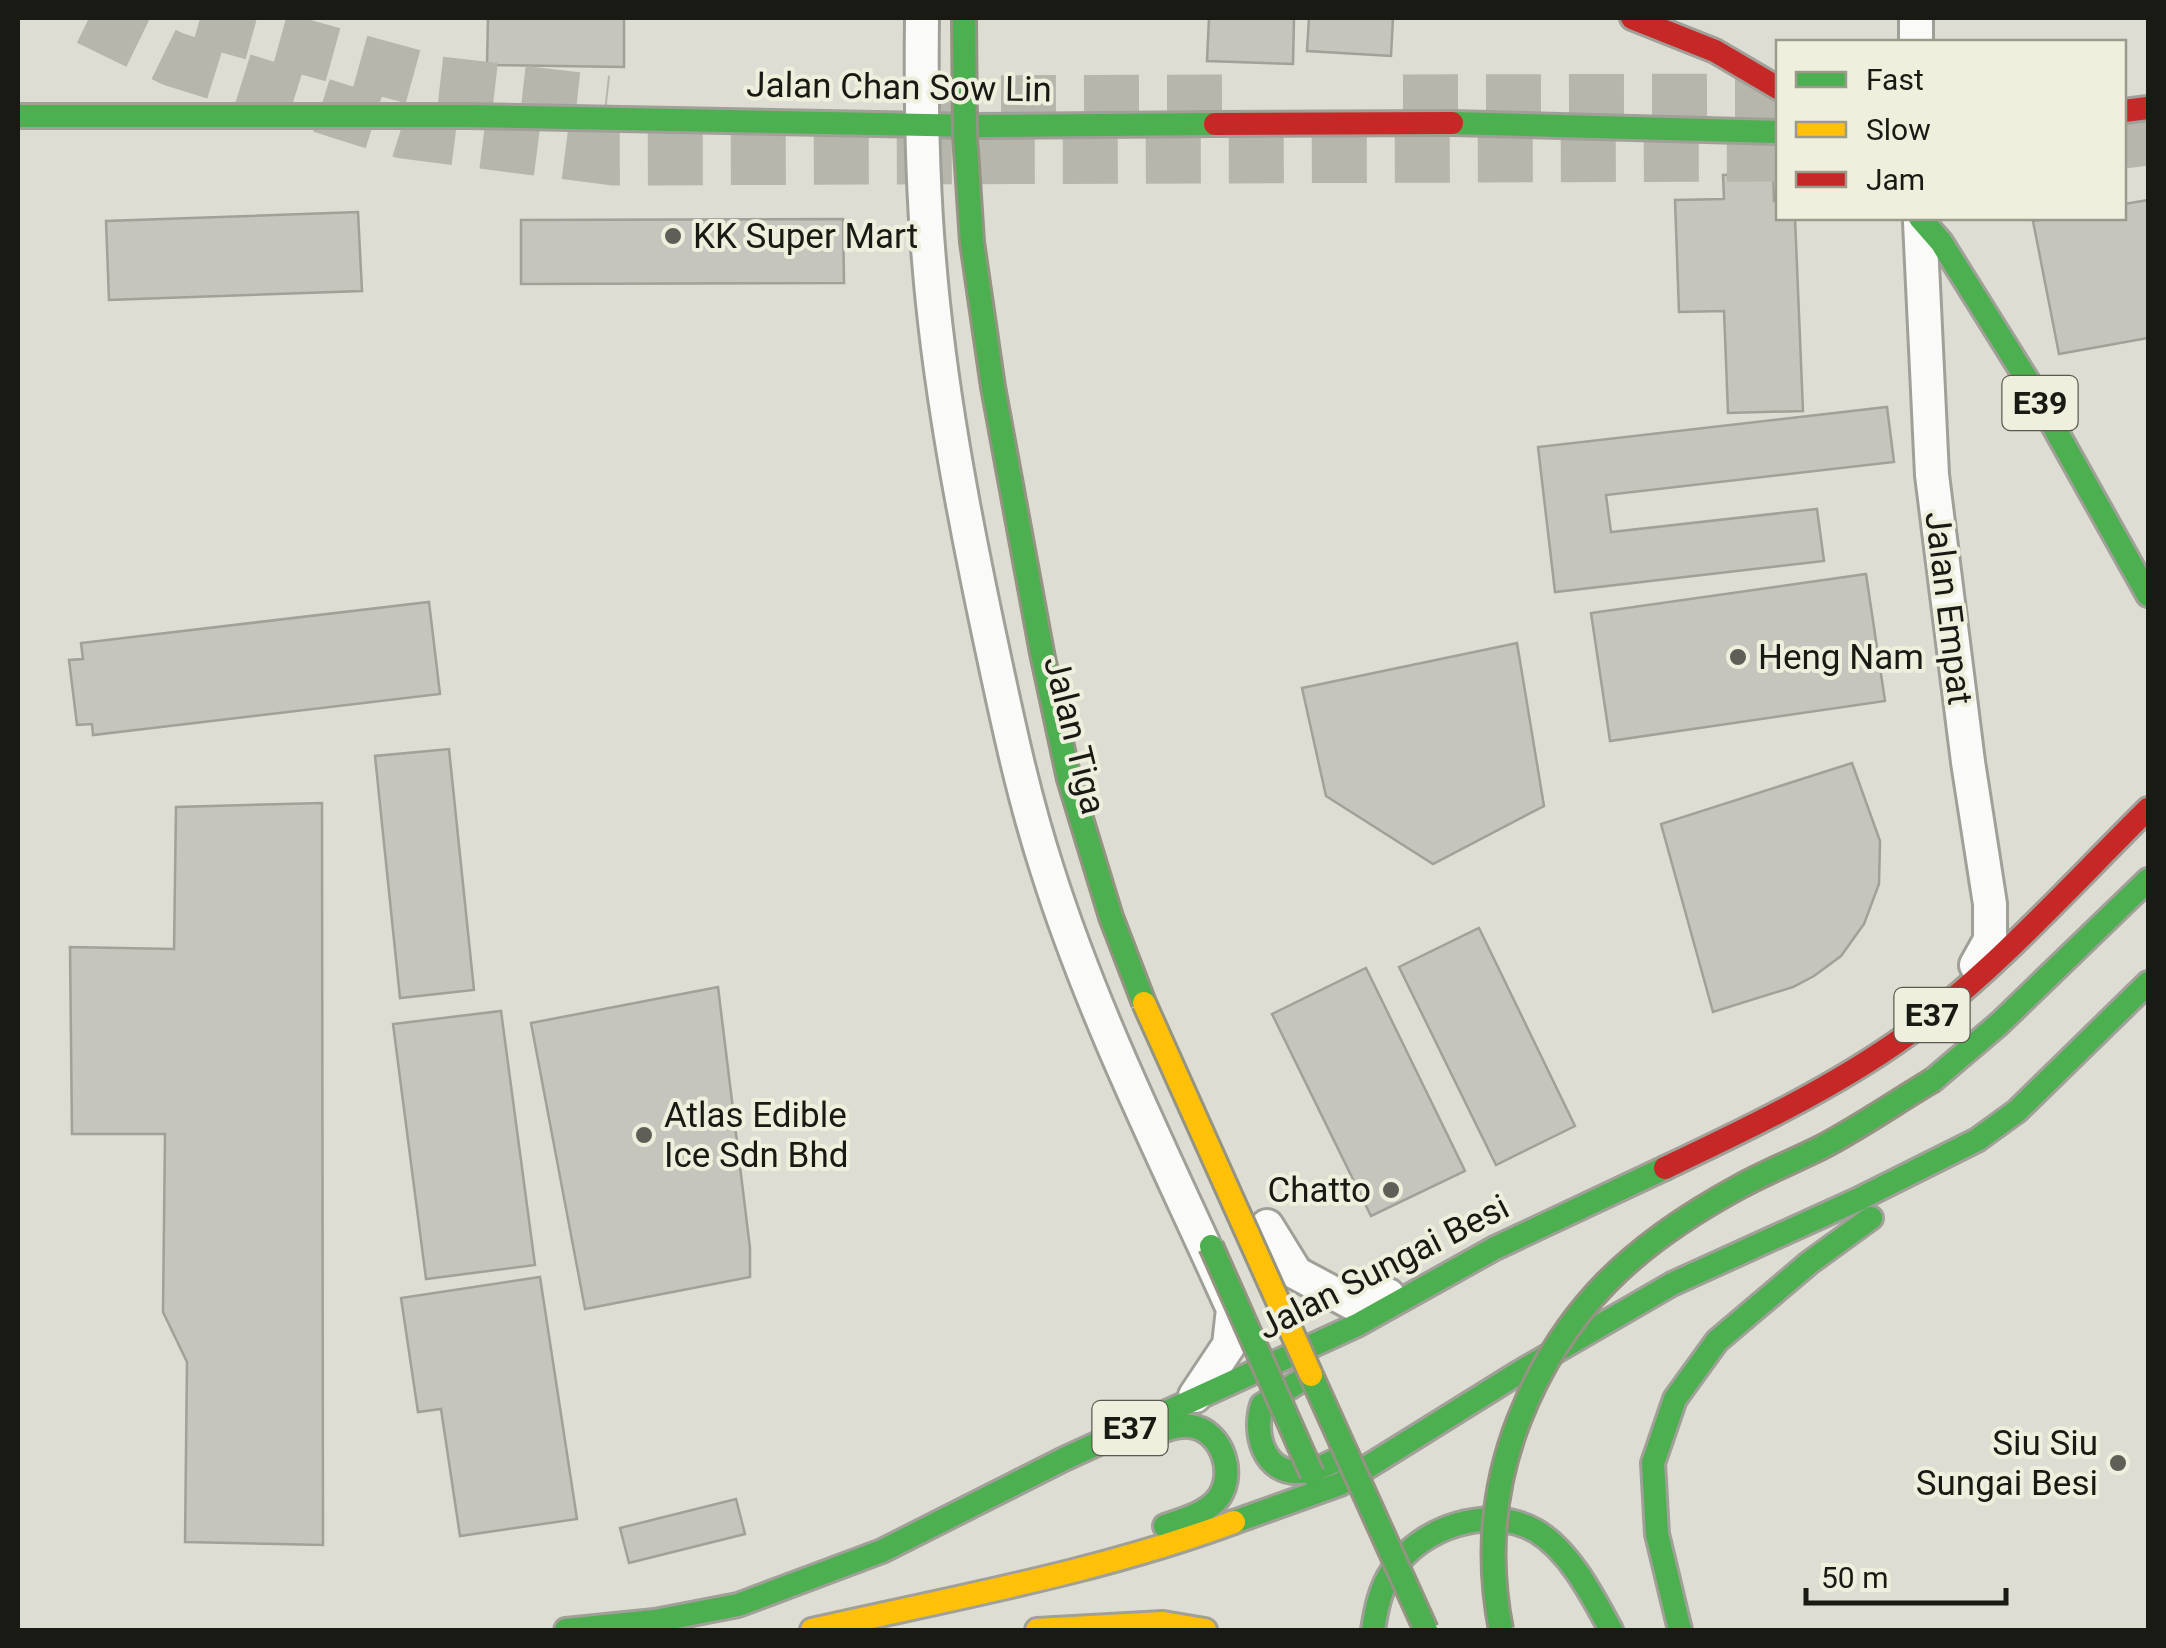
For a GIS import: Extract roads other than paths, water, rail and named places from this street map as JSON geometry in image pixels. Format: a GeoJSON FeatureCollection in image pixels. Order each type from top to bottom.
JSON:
{"type":"FeatureCollection","features":[{"type":"Feature","properties":{"kind":"main road"},"geometry":{"type":"LineString","coordinates":[[925,18],[944,303],[996,604],[1039,807],[1088,963],[1332,1518]]}},
{"type":"Feature","properties":{"kind":"main road"},"geometry":{"type":"LineString","coordinates":[[964,18],[965,134],[972,242],[993,387],[1042,653],[1070,779],[1110,917],[1152,1024],[1426,1630]]}},
{"type":"Feature","properties":{"kind":"main road"},"geometry":{"type":"LineString","coordinates":[[1632,18],[1716,51],[1776,87]]}},
{"type":"Feature","properties":{"kind":"main road"},"geometry":{"type":"LineString","coordinates":[[1679,18],[1721,34],[1776,69]]}},
{"type":"Feature","properties":{"kind":"main road","name":"Jalan Chan Sow Lin"},"geometry":{"type":"LineString","coordinates":[[18,116],[468,116],[977,126],[1442,123],[1776,132]]}},
{"type":"Feature","properties":{"kind":"main road","name":"E39"},"geometry":{"type":"LineString","coordinates":[[1922,220],[1941,242],[2031,386],[2148,595]]}},
{"type":"Feature","properties":{"kind":"main road","name":"E39"},"geometry":{"type":"LineString","coordinates":[[1944,220],[2042,374],[2148,566]]}},
{"type":"Feature","properties":{"kind":"main road","name":"Jalan Sungai Besi"},"geometry":{"type":"LineString","coordinates":[[566,1630],[655,1621],[738,1605],[882,1550],[1064,1459],[1357,1325],[1495,1248],[1672,1164],[1841,1076],[1907,1035],[1963,990],[2148,809]]}},
{"type":"Feature","properties":{"kind":"main road"},"geometry":{"type":"LineString","coordinates":[[1501,1630],[1492,1591],[1490,1530],[1501,1468],[1550,1352],[1586,1305],[1621,1268],[1678,1225],[1730,1192],[1836,1139],[1933,1080],[2000,1024],[2148,880]]}},
{"type":"Feature","properties":{"kind":"main road"},"geometry":{"type":"LineString","coordinates":[[1680,1630],[1657,1534],[1653,1463],[1675,1398],[1717,1342],[1809,1264],[2018,1111],[2148,984]]}},
{"type":"Feature","properties":{"kind":"main road"},"geometry":{"type":"LineString","coordinates":[[812,1630],[1192,1538],[1340,1484],[1520,1372],[1672,1284],[1857,1200],[1977,1140]]}},
{"type":"Feature","properties":{"kind":"main road"},"geometry":{"type":"LineString","coordinates":[[1520,1372],[1301,1472],[1279,1468],[1259,1437],[1258,1413],[1262,1405],[1672,1164]]}},
{"type":"Feature","properties":{"kind":"main road"},"geometry":{"type":"LineString","coordinates":[[970,1508],[1171,1428],[1197,1427],[1209,1433],[1227,1468],[1220,1496],[1192,1516],[984,1591]]}},
{"type":"Feature","properties":{"kind":"main road"},"geometry":{"type":"LineString","coordinates":[[1373,1630],[1381,1591],[1399,1560],[1454,1524],[1478,1519],[1507,1522],[1537,1532],[1563,1558],[1611,1630]]}},
{"type":"Feature","properties":{"kind":"main road"},"geometry":{"type":"LineString","coordinates":[[1362,1584],[1385,1630]]}},
{"type":"Feature","properties":{"kind":"main road"},"geometry":{"type":"LineString","coordinates":[[1038,1630],[1163,1623],[1205,1630]]}},
{"type":"Feature","properties":{"kind":"street","name":"Jalan Tiga"},"geometry":{"type":"LineString","coordinates":[[925,18],[921,123],[929,261],[942,374],[970,542],[1026,799],[1100,1015],[1233,1308],[1229,1345],[1192,1400]]}},
{"type":"Feature","properties":{"kind":"street","name":"Jalan Tiga"},"geometry":{"type":"LineString","coordinates":[[977,18],[977,126],[991,322],[1040,589],[1083,784],[1162,1021],[1210,1131],[1296,1273],[1352,1304],[1426,1285]]}},
{"type":"Feature","properties":{"kind":"street","name":"Jalan Empat"},"geometry":{"type":"LineString","coordinates":[[1920,220],[1932,475],[1990,904],[1990,940],[1963,990]]}},
{"type":"Feature","properties":{"kind":"tunnel"},"geometry":{"type":"LineString","coordinates":[[89,18],[173,59],[403,131],[614,158],[1776,154]]}},
{"type":"Feature","properties":{"kind":"tunnel"},"geometry":{"type":"LineString","coordinates":[[200,18],[439,84],[607,103]]}},
{"type":"Feature","properties":{"kind":"tunnel"},"geometry":{"type":"LineString","coordinates":[[1403,102],[1776,101]]}},
{"type":"Feature","properties":{"kind":"tunnel"},"geometry":{"type":"LineString","coordinates":[[918,103],[1237,102]]}},
{"type":"Feature","properties":{"kind":"tunnel"},"geometry":{"type":"LineString","coordinates":[[2126,141],[2148,138]]}},
{"type":"Feature","properties":{"kind":"place","name":"KK Super Mart"},"geometry":{"type":"Point","coordinates":[673,236]}},
{"type":"Feature","properties":{"kind":"place","name":"Heng Nam"},"geometry":{"type":"Point","coordinates":[1738,657]}},
{"type":"Feature","properties":{"kind":"place","name":"Atlas Edible Ice Sdn Bhd"},"geometry":{"type":"Point","coordinates":[644,1135]}},
{"type":"Feature","properties":{"kind":"place","name":"Chatto"},"geometry":{"type":"Point","coordinates":[1391,1190]}},
{"type":"Feature","properties":{"kind":"place","name":"Siu Siu Sungai Besi"},"geometry":{"type":"Point","coordinates":[2118,1463]}}]}
